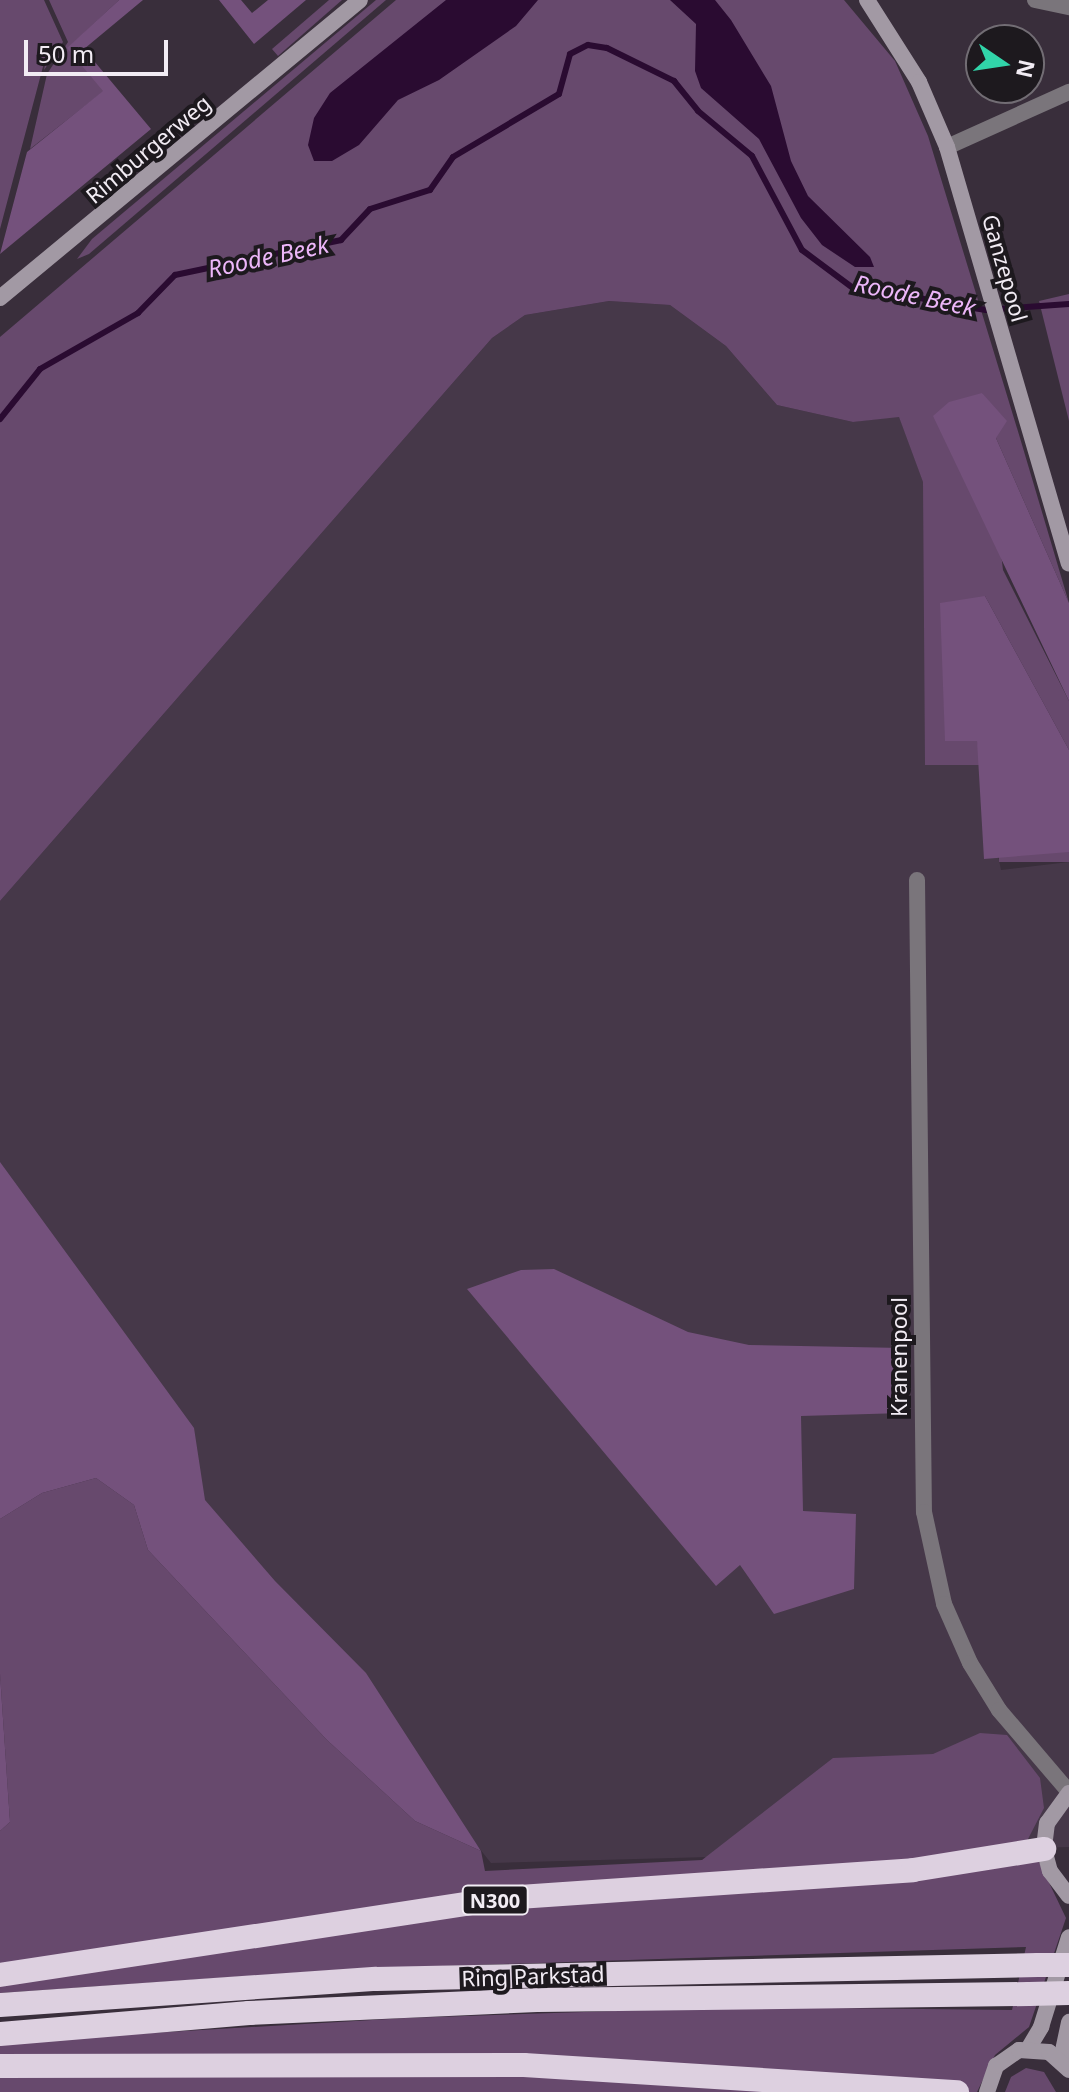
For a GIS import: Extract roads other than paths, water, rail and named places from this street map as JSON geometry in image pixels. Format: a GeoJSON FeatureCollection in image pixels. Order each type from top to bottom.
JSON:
{"type":"FeatureCollection","features":[{"type":"Feature","properties":{"kind":"highway","name":"N300"},"geometry":{"type":"LineString","coordinates":[[0,1975],[505,1898],[898,1871],[1044,1849]]}},
{"type":"Feature","properties":{"kind":"highway","name":"Ring Parkstad"},"geometry":{"type":"LineString","coordinates":[[0,2005],[344,1980],[1069,1965]]}},
{"type":"Feature","properties":{"kind":"highway","name":"Ring Parkstad"},"geometry":{"type":"LineString","coordinates":[[0,2034],[249,2013],[537,2000],[1069,1993]]}},
{"type":"Feature","properties":{"kind":"highway"},"geometry":{"type":"LineString","coordinates":[[0,2066],[524,2065],[957,2092]]}},
{"type":"Feature","properties":{"kind":"main road","name":"Rimburgerweg"},"geometry":{"type":"LineString","coordinates":[[0,298],[360,0]]}},
{"type":"Feature","properties":{"kind":"main road","name":"Ganzepool"},"geometry":{"type":"LineString","coordinates":[[867,0],[919,82],[947,147],[1069,563]]}},
{"type":"Feature","properties":{"kind":"main road"},"geometry":{"type":"LineString","coordinates":[[1069,1792],[1047,1823],[1044,1849],[1050,1871],[1069,1896]]}},
{"type":"Feature","properties":{"kind":"main road"},"geometry":{"type":"LineString","coordinates":[[987,2092],[1003,2059],[1028,2049],[1041,2027],[1069,1937]]}},
{"type":"Feature","properties":{"kind":"main road"},"geometry":{"type":"LineString","coordinates":[[1028,2049],[1065,2065],[1069,2022]]}},
{"type":"Feature","properties":{"kind":"street"},"geometry":{"type":"LineString","coordinates":[[1035,0],[1069,7]]}},
{"type":"Feature","properties":{"kind":"street"},"geometry":{"type":"LineString","coordinates":[[947,147],[1069,92]]}},
{"type":"Feature","properties":{"kind":"street","name":"Kranenpool"},"geometry":{"type":"LineString","coordinates":[[917,880],[924,1512],[944,1604],[970,1663],[999,1710],[1069,1792]]}},
{"type":"Feature","properties":{"kind":"waterway","name":"Roode Beek"},"geometry":{"type":"LineString","coordinates":[[0,419],[40,369],[138,313],[175,275],[341,240],[370,209],[430,190],[453,157],[559,94],[570,54],[588,45],[607,48],[674,81],[698,111],[752,156],[802,250],[853,288],[890,288],[933,302],[986,310],[1069,304]]}}]}
